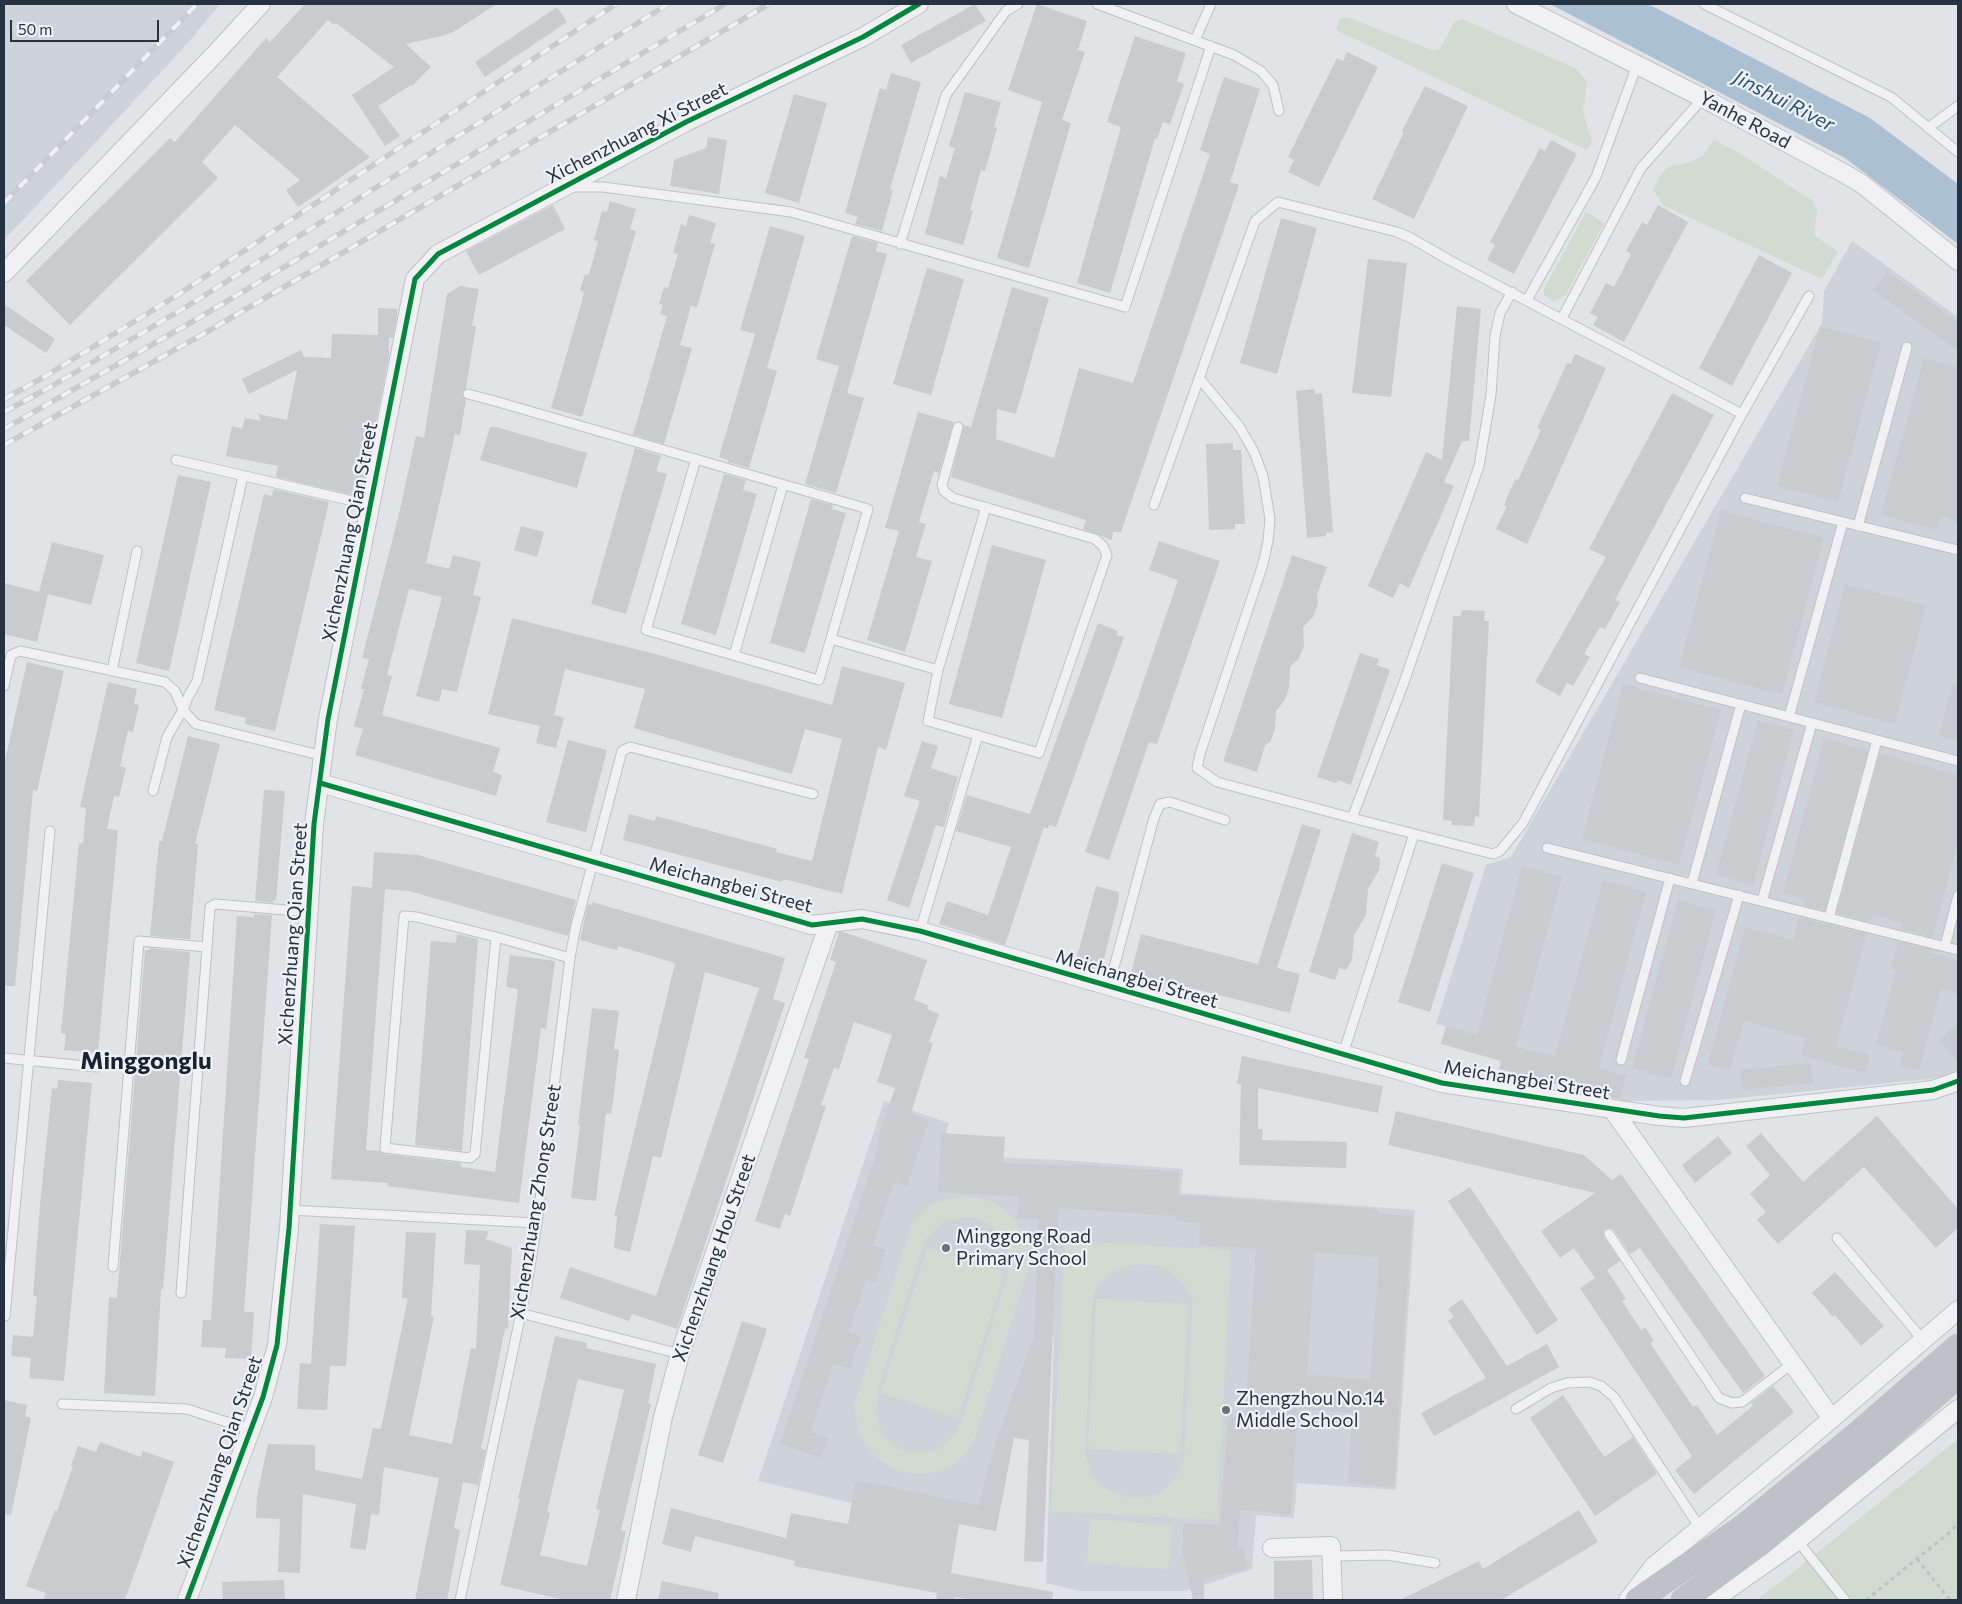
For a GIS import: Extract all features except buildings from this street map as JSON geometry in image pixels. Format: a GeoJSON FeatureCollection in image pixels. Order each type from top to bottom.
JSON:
{"type":"FeatureCollection","features":[{"type":"Feature","properties":{"kind":"main road"},"geometry":{"type":"LineString","coordinates":[[1683,1600],[1856,1435],[1958,1346]]}},
{"type":"Feature","properties":{"kind":"main road"},"geometry":{"type":"LineString","coordinates":[[1638,1600],[1751,1536],[1870,1453],[1958,1376]]}},
{"type":"Feature","properties":{"kind":"street"},"geometry":{"type":"LineString","coordinates":[[4,273],[216,53],[260,4]]}},
{"type":"Feature","properties":{"kind":"street","name":"Xichenzhuang Xi Street"},"geometry":{"type":"LineString","coordinates":[[425,266],[438,254],[686,122],[863,37],[919,4]]}},
{"type":"Feature","properties":{"kind":"street","name":"Yanhe Road"},"geometry":{"type":"LineString","coordinates":[[1516,4],[1703,98],[1862,184],[1958,261]]}},
{"type":"Feature","properties":{"kind":"street","name":"Xichenzhuang Qian Street"},"geometry":{"type":"LineString","coordinates":[[187,1600],[263,1397],[277,1345],[290,1210],[314,824],[328,719],[416,279],[425,266]]}},
{"type":"Feature","properties":{"kind":"street","name":"Meichangbei Street"},"geometry":{"type":"LineString","coordinates":[[320,783],[812,925],[862,919],[920,932],[1442,1083],[1684,1118],[1933,1090],[1958,1081]]}},
{"type":"Feature","properties":{"kind":"street","name":"Xichenzhuang Hou Street"},"geometry":{"type":"LineString","coordinates":[[626,1600],[663,1417],[680,1354],[829,923]]}},
{"type":"Feature","properties":{"kind":"street"},"geometry":{"type":"LineString","coordinates":[[1612,1109],[1832,1419]]}},
{"type":"Feature","properties":{"kind":"street"},"geometry":{"type":"LineString","coordinates":[[1628,1600],[1654,1566],[1832,1419],[1958,1310]]}},
{"type":"Feature","properties":{"kind":"street"},"geometry":{"type":"LineString","coordinates":[[1713,1600],[1797,1540],[1958,1410]]}},
{"type":"Feature","properties":{"kind":"street"},"geometry":{"type":"LineString","coordinates":[[1272,1548],[1331,1546],[1333,1600]]}},
{"type":"Feature","properties":{"kind":"lane"},"geometry":{"type":"LineString","coordinates":[[900,244],[946,95],[1006,11],[1018,4]]}},
{"type":"Feature","properties":{"kind":"lane"},"geometry":{"type":"LineString","coordinates":[[1097,4],[1234,55],[1261,71],[1273,85],[1279,112]]}},
{"type":"Feature","properties":{"kind":"lane"},"geometry":{"type":"LineString","coordinates":[[1195,40],[1211,4]]}},
{"type":"Feature","properties":{"kind":"lane"},"geometry":{"type":"LineString","coordinates":[[1704,4],[1891,98],[1958,152]]}},
{"type":"Feature","properties":{"kind":"lane"},"geometry":{"type":"LineString","coordinates":[[564,187],[603,187],[791,212],[1125,307],[1211,46]]}},
{"type":"Feature","properties":{"kind":"lane"},"geometry":{"type":"LineString","coordinates":[[1527,300],[1596,176],[1637,65]]}},
{"type":"Feature","properties":{"kind":"lane"},"geometry":{"type":"LineString","coordinates":[[1562,318],[1641,168],[1703,98]]}},
{"type":"Feature","properties":{"kind":"lane"},"geometry":{"type":"LineString","coordinates":[[1928,128],[1958,106]]}},
{"type":"Feature","properties":{"kind":"lane"},"geometry":{"type":"LineString","coordinates":[[1154,505],[1255,221],[1278,202],[1397,232],[1411,238],[1449,260],[1742,414]]}},
{"type":"Feature","properties":{"kind":"lane"},"geometry":{"type":"LineString","coordinates":[[1352,818],[1403,685],[1479,466],[1491,395],[1500,313],[1512,292]]}},
{"type":"Feature","properties":{"kind":"lane"},"geometry":{"type":"LineString","coordinates":[[1199,378],[1239,426],[1254,452],[1263,476],[1270,518],[1268,542],[1263,564],[1197,768],[1217,782],[1493,854],[1500,851],[1523,823],[1742,414],[1809,296]]}},
{"type":"Feature","properties":{"kind":"lane"},"geometry":{"type":"LineString","coordinates":[[1858,526],[1907,348]]}},
{"type":"Feature","properties":{"kind":"lane"},"geometry":{"type":"LineString","coordinates":[[468,394],[696,459],[868,509],[819,680],[646,630],[696,459]]}},
{"type":"Feature","properties":{"kind":"lane"},"geometry":{"type":"LineString","coordinates":[[958,427],[942,485],[944,491],[953,498],[986,507],[1095,539],[1103,546],[1106,555],[1039,753],[928,721],[938,670],[986,507]]}},
{"type":"Feature","properties":{"kind":"lane"},"geometry":{"type":"LineString","coordinates":[[176,460],[370,505]]}},
{"type":"Feature","properties":{"kind":"lane"},"geometry":{"type":"LineString","coordinates":[[153,792],[167,737],[197,681],[243,476]]}},
{"type":"Feature","properties":{"kind":"lane"},"geometry":{"type":"LineString","coordinates":[[734,655],[783,485]]}},
{"type":"Feature","properties":{"kind":"lane"},"geometry":{"type":"LineString","coordinates":[[1745,498],[1958,550]]}},
{"type":"Feature","properties":{"kind":"lane"},"geometry":{"type":"LineString","coordinates":[[1789,717],[1843,522]]}},
{"type":"Feature","properties":{"kind":"lane"},"geometry":{"type":"LineString","coordinates":[[112,671],[136,551]]}},
{"type":"Feature","properties":{"kind":"lane"},"geometry":{"type":"LineString","coordinates":[[831,639],[938,670]]}},
{"type":"Feature","properties":{"kind":"lane"},"geometry":{"type":"LineString","coordinates":[[4,686],[11,655],[20,651],[165,682],[174,691],[183,710],[196,724],[323,756]]}},
{"type":"Feature","properties":{"kind":"lane"},"geometry":{"type":"LineString","coordinates":[[1640,678],[1958,762]]}},
{"type":"Feature","properties":{"kind":"lane"},"geometry":{"type":"LineString","coordinates":[[1692,884],[1740,704]]}},
{"type":"Feature","properties":{"kind":"lane"},"geometry":{"type":"LineString","coordinates":[[1762,901],[1812,723]]}},
{"type":"Feature","properties":{"kind":"lane"},"geometry":{"type":"LineString","coordinates":[[920,932],[978,735]]}},
{"type":"Feature","properties":{"kind":"lane"},"geometry":{"type":"LineString","coordinates":[[1829,918],[1877,740]]}},
{"type":"Feature","properties":{"kind":"lane","name":"Xichenzhuang Zhong Street"},"geometry":{"type":"LineString","coordinates":[[460,1600],[537,1223],[574,930],[622,751],[630,748],[812,794]]}},
{"type":"Feature","properties":{"kind":"lane"},"geometry":{"type":"LineString","coordinates":[[1109,986],[1154,818],[1160,804],[1170,802],[1225,820]]}},
{"type":"Feature","properties":{"kind":"lane"},"geometry":{"type":"LineString","coordinates":[[4,1316],[50,831]]}},
{"type":"Feature","properties":{"kind":"lane"},"geometry":{"type":"LineString","coordinates":[[1343,1054],[1414,834]]}},
{"type":"Feature","properties":{"kind":"lane"},"geometry":{"type":"LineString","coordinates":[[1547,848],[1958,950]]}},
{"type":"Feature","properties":{"kind":"lane"},"geometry":{"type":"LineString","coordinates":[[1621,1060],[1670,878]]}},
{"type":"Feature","properties":{"kind":"lane"},"geometry":{"type":"LineString","coordinates":[[1685,1081],[1739,896]]}},
{"type":"Feature","properties":{"kind":"lane"},"geometry":{"type":"LineString","coordinates":[[1945,946],[1958,896]]}},
{"type":"Feature","properties":{"kind":"lane"},"geometry":{"type":"LineString","coordinates":[[181,1293],[210,907],[215,904],[309,912]]}},
{"type":"Feature","properties":{"kind":"lane"},"geometry":{"type":"LineString","coordinates":[[496,937],[475,1154],[470,1158],[385,1148],[404,916],[417,916],[496,937],[570,958]]}},
{"type":"Feature","properties":{"kind":"lane"},"geometry":{"type":"LineString","coordinates":[[113,1267],[139,941],[207,947]]}},
{"type":"Feature","properties":{"kind":"lane"},"geometry":{"type":"LineString","coordinates":[[4,1058],[97,1067]]}},
{"type":"Feature","properties":{"kind":"lane"},"geometry":{"type":"LineString","coordinates":[[290,1210],[537,1223]]}},
{"type":"Feature","properties":{"kind":"lane"},"geometry":{"type":"LineString","coordinates":[[1609,1234],[1720,1398],[1732,1403],[1742,1402],[1793,1363]]}},
{"type":"Feature","properties":{"kind":"lane"},"geometry":{"type":"LineString","coordinates":[[1837,1238],[1923,1340]]}},
{"type":"Feature","properties":{"kind":"lane"},"geometry":{"type":"LineString","coordinates":[[520,1313],[680,1354]]}},
{"type":"Feature","properties":{"kind":"lane"},"geometry":{"type":"LineString","coordinates":[[1516,1409],[1551,1388],[1568,1383],[1588,1382],[1601,1386],[1614,1397],[1700,1528]]}},
{"type":"Feature","properties":{"kind":"lane"},"geometry":{"type":"LineString","coordinates":[[62,1404],[187,1409],[251,1430]]}},
{"type":"Feature","properties":{"kind":"lane"},"geometry":{"type":"LineString","coordinates":[[1797,1540],[1845,1600]]}},
{"type":"Feature","properties":{"kind":"lane"},"geometry":{"type":"LineString","coordinates":[[1332,1556],[1386,1555],[1435,1563]]}},
{"type":"Feature","properties":{"kind":"path"},"geometry":{"type":"LineString","coordinates":[[1866,1600],[1958,1524]]}},
{"type":"Feature","properties":{"kind":"path"},"geometry":{"type":"LineString","coordinates":[[1917,1559],[1950,1600]]}},
{"type":"Feature","properties":{"kind":"shaded area"},"geometry":{"type":"Polygon","coordinates":[[[4,4],[220,4],[187,44],[4,239],[4,4]]]}},
{"type":"Feature","properties":{"kind":"shaded area"},"geometry":{"type":"Polygon","coordinates":[[[1347,17],[1432,50],[1440,49],[1454,22],[1462,19],[1575,68],[1587,81],[1583,112],[1592,142],[1587,150],[1336,30],[1340,19],[1347,17]]]}},
{"type":"Feature","properties":{"kind":"shaded area"},"geometry":{"type":"Polygon","coordinates":[[[1714,140],[1741,154],[1813,201],[1817,212],[1814,235],[1838,252],[1822,279],[1663,205],[1653,190],[1660,175],[1668,167],[1691,162],[1703,156],[1714,140]]]}},
{"type":"Feature","properties":{"kind":"shaded area"},"geometry":{"type":"Polygon","coordinates":[[[1586,212],[1604,223],[1565,296],[1553,301],[1544,295],[1544,289],[1586,212]]]}},
{"type":"Feature","properties":{"kind":"shaded area"},"geometry":{"type":"Polygon","coordinates":[[[1852,241],[1958,317],[1958,1069],[1949,1077],[1719,1100],[1619,1101],[1625,1075],[1436,1024],[1486,865],[1511,857],[1822,323],[1824,291],[1852,241]]]}},
{"type":"Feature","properties":{"kind":"shaded area","name":"Zhengzhou No.14 Middle School"},"geometry":{"type":"Polygon","coordinates":[[[884,1101],[949,1123],[939,1155],[1061,1160],[1183,1169],[1181,1193],[1415,1210],[1396,1490],[1297,1483],[1294,1518],[1256,1515],[1252,1569],[1186,1591],[1079,1591],[1046,1583],[1054,1337],[1034,1336],[1032,1358],[1011,1437],[996,1531],[852,1503],[758,1481],[884,1101]]]}},
{"type":"Feature","properties":{"kind":"shaded area"},"geometry":{"type":"Polygon","coordinates":[[[966,1196],[991,1201],[1011,1215],[1025,1236],[1031,1261],[973,1444],[952,1465],[939,1471],[924,1474],[909,1473],[895,1469],[873,1455],[859,1432],[854,1406],[912,1223],[930,1206],[942,1200],[966,1196]],[[966,1217],[949,1220],[941,1224],[925,1239],[878,1389],[876,1416],[882,1433],[895,1446],[912,1453],[932,1451],[942,1447],[955,1434],[963,1417],[1008,1273],[1009,1253],[1002,1237],[990,1225],[975,1218],[966,1217]]]}},
{"type":"Feature","properties":{"kind":"shaded area"},"geometry":{"type":"Polygon","coordinates":[[[1065,1241],[1231,1250],[1217,1520],[1051,1511],[1065,1241]],[[1136,1264],[1115,1271],[1099,1285],[1093,1295],[1085,1453],[1092,1475],[1100,1484],[1109,1491],[1131,1498],[1155,1495],[1165,1489],[1174,1480],[1184,1458],[1193,1300],[1187,1289],[1170,1271],[1159,1266],[1136,1264]]]}},
{"type":"Feature","properties":{"kind":"shaded area"},"geometry":{"type":"Polygon","coordinates":[[[927,1248],[1005,1272],[958,1418],[881,1393],[927,1248]]]}},
{"type":"Feature","properties":{"kind":"shaded area"},"geometry":{"type":"Polygon","coordinates":[[[1096,1299],[1188,1304],[1180,1454],[1088,1449],[1096,1299]]]}},
{"type":"Feature","properties":{"kind":"shaded area"},"geometry":{"type":"Polygon","coordinates":[[[1958,1439],[1958,1600],[1756,1600],[1792,1573],[1958,1439]]]}},
{"type":"Feature","properties":{"kind":"shaded area"},"geometry":{"type":"Polygon","coordinates":[[[1090,1519],[1172,1526],[1168,1569],[1087,1563],[1090,1519]]]}},
{"type":"Feature","properties":{"kind":"water","name":"Jinshui River"},"geometry":{"type":"Polygon","coordinates":[[[1550,4],[1648,4],[1870,118],[1958,184],[1958,244],[1845,158],[1550,4]]]}},
{"type":"Feature","properties":{"kind":"railway"},"geometry":{"type":"LineString","coordinates":[[4,203],[197,4]]}},
{"type":"Feature","properties":{"kind":"railway"},"geometry":{"type":"LineString","coordinates":[[4,399],[44,377],[179,294],[616,4]]}},
{"type":"Feature","properties":{"kind":"railway"},"geometry":{"type":"LineString","coordinates":[[4,412],[186,307],[668,4]]}},
{"type":"Feature","properties":{"kind":"railway"},"geometry":{"type":"LineString","coordinates":[[4,429],[197,319],[725,4]]}},
{"type":"Feature","properties":{"kind":"railway"},"geometry":{"type":"LineString","coordinates":[[4,445],[205,333],[769,4]]}},
{"type":"Feature","properties":{"kind":"cycle path"},"geometry":{"type":"LineString","coordinates":[[187,1600],[263,1397],[277,1345],[289,1228],[314,824],[328,719],[415,279],[438,254],[686,122],[863,37],[919,4]]}},
{"type":"Feature","properties":{"kind":"cycle path"},"geometry":{"type":"LineString","coordinates":[[320,783],[812,925],[862,919],[920,931],[1442,1083],[1659,1116],[1684,1118],[1933,1090],[1958,1081]]}},
{"type":"Feature","properties":{"kind":"place","name":"Minggong Road Primary School"},"geometry":{"type":"Point","coordinates":[946,1248]}},
{"type":"Feature","properties":{"kind":"place","name":"Zhengzhou No.14 Middle School"},"geometry":{"type":"Point","coordinates":[1226,1410]}},
{"type":"Feature","properties":{"kind":"district","name":"Minggonglu"},"geometry":{"type":"Point","coordinates":[146,1061]}}]}
